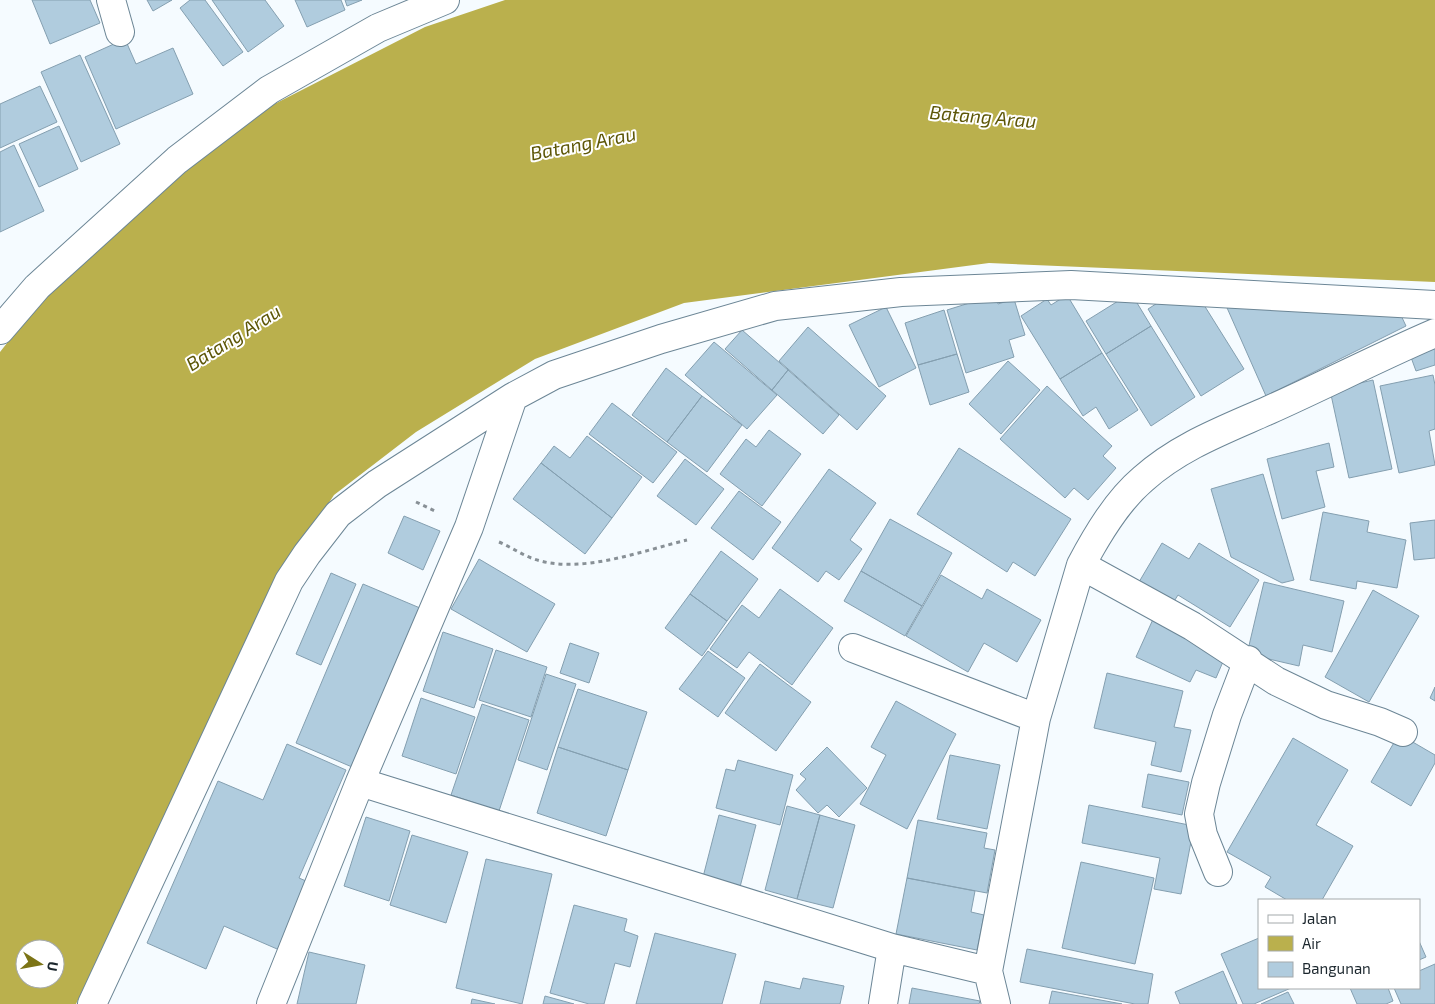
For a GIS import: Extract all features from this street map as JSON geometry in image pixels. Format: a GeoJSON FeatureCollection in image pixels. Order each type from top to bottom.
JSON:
{"type":"FeatureCollection","features":[{"type":"Feature","properties":{"kind":"street"},"geometry":{"type":"LineString","coordinates":[[111,0],[120,32]]}},
{"type":"Feature","properties":{"kind":"street"},"geometry":{"type":"LineString","coordinates":[[0,330],[37,287],[177,160],[268,90],[378,28],[445,0]]}},
{"type":"Feature","properties":{"kind":"street"},"geometry":{"type":"LineString","coordinates":[[92,1004],[289,581],[307,554],[338,514],[377,484],[513,397],[554,375],[660,339],[775,306],[900,292],[1071,285],[1435,305]]}},
{"type":"Feature","properties":{"kind":"street"},"geometry":{"type":"LineString","coordinates":[[996,1004],[988,971],[1036,718],[1081,565],[1111,516],[1141,480],[1166,460],[1210,434],[1269,410],[1435,333]]}},
{"type":"Feature","properties":{"kind":"street"},"geometry":{"type":"LineString","coordinates":[[271,1004],[360,782],[469,527],[513,397]]}},
{"type":"Feature","properties":{"kind":"street"},"geometry":{"type":"LineString","coordinates":[[1081,565],[1192,626],[1248,660],[1276,681],[1326,705],[1380,722],[1404,732]]}},
{"type":"Feature","properties":{"kind":"street"},"geometry":{"type":"LineString","coordinates":[[853,648],[1036,718]]}},
{"type":"Feature","properties":{"kind":"street"},"geometry":{"type":"LineString","coordinates":[[1218,872],[1203,836],[1199,814],[1206,783],[1227,715],[1248,660]]}},
{"type":"Feature","properties":{"kind":"street"},"geometry":{"type":"LineString","coordinates":[[360,782],[892,948],[988,971]]}},
{"type":"Feature","properties":{"kind":"street"},"geometry":{"type":"LineString","coordinates":[[883,1004],[892,948]]}},
{"type":"Feature","properties":{"kind":"path"},"geometry":{"type":"LineString","coordinates":[[377,484],[534,559],[560,564],[584,564],[687,540]]}},
{"type":"Feature","properties":{"kind":"water","name":"Batang Arau"},"geometry":{"type":"Polygon","coordinates":[[[505,0],[1435,0],[1435,282],[989,263],[684,303],[535,359],[416,432],[334,495],[276,584],[76,1004],[0,1004],[0,352],[48,291],[245,119],[425,27],[505,0]]]}},
{"type":"Feature","properties":{"kind":"building"},"geometry":{"type":"Polygon","coordinates":[[[32,0],[90,0],[100,23],[50,44],[32,0]]]}},
{"type":"Feature","properties":{"kind":"building"},"geometry":{"type":"Polygon","coordinates":[[[147,0],[172,0],[153,11],[147,0]]]}},
{"type":"Feature","properties":{"kind":"building"},"geometry":{"type":"Polygon","coordinates":[[[190,0],[205,0],[243,52],[223,66],[180,8],[190,0]]]}},
{"type":"Feature","properties":{"kind":"building"},"geometry":{"type":"Polygon","coordinates":[[[212,0],[265,0],[284,26],[248,52],[212,0]]]}},
{"type":"Feature","properties":{"kind":"building"},"geometry":{"type":"Polygon","coordinates":[[[295,0],[341,0],[345,10],[307,27],[295,0]]]}},
{"type":"Feature","properties":{"kind":"building"},"geometry":{"type":"Polygon","coordinates":[[[345,0],[362,0],[347,6],[345,0]]]}},
{"type":"Feature","properties":{"kind":"building"},"geometry":{"type":"Polygon","coordinates":[[[125,39],[136,64],[173,48],[193,94],[116,129],[85,57],[125,39]]]}},
{"type":"Feature","properties":{"kind":"building"},"geometry":{"type":"Polygon","coordinates":[[[80,55],[120,144],[81,162],[41,72],[80,55]]]}},
{"type":"Feature","properties":{"kind":"building"},"geometry":{"type":"Polygon","coordinates":[[[40,86],[57,122],[0,148],[0,104],[40,86]]]}},
{"type":"Feature","properties":{"kind":"building"},"geometry":{"type":"Polygon","coordinates":[[[59,126],[78,169],[39,187],[19,144],[59,126]]]}},
{"type":"Feature","properties":{"kind":"building"},"geometry":{"type":"Polygon","coordinates":[[[14,145],[44,211],[0,232],[0,152],[14,145]]]}},
{"type":"Feature","properties":{"kind":"building"},"geometry":{"type":"Polygon","coordinates":[[[1131,293],[1151,326],[1106,354],[1086,321],[1131,293]]]}},
{"type":"Feature","properties":{"kind":"building"},"geometry":{"type":"Polygon","coordinates":[[[995,295],[998,304],[1014,299],[1025,335],[1009,340],[1014,357],[966,373],[947,310],[995,295]]]}},
{"type":"Feature","properties":{"kind":"building"},"geometry":{"type":"Polygon","coordinates":[[[1067,295],[1102,353],[1060,379],[1021,316],[1047,299],[1051,305],[1067,295]]]}},
{"type":"Feature","properties":{"kind":"building"},"geometry":{"type":"Polygon","coordinates":[[[1224,301],[1398,309],[1406,326],[1266,396],[1224,301]]]}},
{"type":"Feature","properties":{"kind":"building"},"geometry":{"type":"Polygon","coordinates":[[[1159,302],[1204,305],[1244,369],[1201,396],[1148,309],[1159,302]]]}},
{"type":"Feature","properties":{"kind":"building"},"geometry":{"type":"Polygon","coordinates":[[[886,307],[916,368],[879,387],[849,325],[886,307]]]}},
{"type":"Feature","properties":{"kind":"building"},"geometry":{"type":"Polygon","coordinates":[[[944,310],[957,354],[918,365],[905,323],[944,310]]]}},
{"type":"Feature","properties":{"kind":"building"},"geometry":{"type":"Polygon","coordinates":[[[1151,326],[1195,397],[1151,426],[1106,354],[1151,326]]]}},
{"type":"Feature","properties":{"kind":"building"},"geometry":{"type":"Polygon","coordinates":[[[808,327],[886,396],[857,430],[779,361],[808,327]]]}},
{"type":"Feature","properties":{"kind":"building"},"geometry":{"type":"Polygon","coordinates":[[[742,330],[788,370],[772,390],[725,349],[742,330]]]}},
{"type":"Feature","properties":{"kind":"building"},"geometry":{"type":"Polygon","coordinates":[[[1435,339],[1435,365],[1416,371],[1408,349],[1435,339]]]}},
{"type":"Feature","properties":{"kind":"building"},"geometry":{"type":"Polygon","coordinates":[[[714,342],[777,395],[747,429],[685,375],[714,342]]]}},
{"type":"Feature","properties":{"kind":"building"},"geometry":{"type":"Polygon","coordinates":[[[1102,353],[1138,410],[1109,429],[1096,407],[1083,416],[1060,379],[1102,353]]]}},
{"type":"Feature","properties":{"kind":"building"},"geometry":{"type":"Polygon","coordinates":[[[957,354],[969,392],[930,405],[918,365],[957,354]]]}},
{"type":"Feature","properties":{"kind":"building"},"geometry":{"type":"Polygon","coordinates":[[[1008,361],[1040,390],[1001,434],[969,404],[1008,361]]]}},
{"type":"Feature","properties":{"kind":"building"},"geometry":{"type":"Polygon","coordinates":[[[666,368],[702,396],[667,442],[632,415],[666,368]]]}},
{"type":"Feature","properties":{"kind":"building"},"geometry":{"type":"Polygon","coordinates":[[[788,370],[839,415],[823,434],[772,390],[788,370]]]}},
{"type":"Feature","properties":{"kind":"building"},"geometry":{"type":"Polygon","coordinates":[[[1433,375],[1435,385],[1435,429],[1429,431],[1435,465],[1399,473],[1380,386],[1433,375]]]}},
{"type":"Feature","properties":{"kind":"building"},"geometry":{"type":"Polygon","coordinates":[[[1373,380],[1392,469],[1349,478],[1330,390],[1373,380]]]}},
{"type":"Feature","properties":{"kind":"building"},"geometry":{"type":"Polygon","coordinates":[[[1047,386],[1112,446],[1103,456],[1116,468],[1088,500],[1074,488],[1065,498],[1000,439],[1047,386]]]}},
{"type":"Feature","properties":{"kind":"building"},"geometry":{"type":"Polygon","coordinates":[[[702,396],[742,425],[707,472],[667,442],[702,396]]]}},
{"type":"Feature","properties":{"kind":"building"},"geometry":{"type":"Polygon","coordinates":[[[612,403],[677,452],[653,483],[589,434],[612,403]]]}},
{"type":"Feature","properties":{"kind":"building"},"geometry":{"type":"Polygon","coordinates":[[[769,430],[801,454],[762,506],[720,474],[746,439],[756,447],[769,430]]]}},
{"type":"Feature","properties":{"kind":"building"},"geometry":{"type":"Polygon","coordinates":[[[587,436],[642,477],[612,518],[541,463],[554,446],[570,458],[587,436]]]}},
{"type":"Feature","properties":{"kind":"building"},"geometry":{"type":"Polygon","coordinates":[[[1329,443],[1334,467],[1316,471],[1325,507],[1282,519],[1267,459],[1329,443]]]}},
{"type":"Feature","properties":{"kind":"building"},"geometry":{"type":"Polygon","coordinates":[[[959,448],[1071,519],[1035,576],[1013,562],[1007,572],[917,514],[959,448]]]}},
{"type":"Feature","properties":{"kind":"building"},"geometry":{"type":"Polygon","coordinates":[[[685,459],[724,489],[696,525],[657,496],[685,459]]]}},
{"type":"Feature","properties":{"kind":"building"},"geometry":{"type":"Polygon","coordinates":[[[541,463],[612,518],[585,554],[513,499],[541,463]]]}},
{"type":"Feature","properties":{"kind":"building"},"geometry":{"type":"Polygon","coordinates":[[[829,469],[876,503],[850,540],[862,549],[839,580],[826,571],[818,582],[772,548],[829,469]]]}},
{"type":"Feature","properties":{"kind":"building"},"geometry":{"type":"Polygon","coordinates":[[[1263,474],[1294,580],[1282,583],[1231,557],[1211,489],[1263,474]]]}},
{"type":"Feature","properties":{"kind":"building"},"geometry":{"type":"Polygon","coordinates":[[[739,491],[781,522],[753,560],[711,528],[739,491]]]}},
{"type":"Feature","properties":{"kind":"building"},"geometry":{"type":"Polygon","coordinates":[[[1323,512],[1369,521],[1367,532],[1406,540],[1397,588],[1357,581],[1356,589],[1310,580],[1323,512]]]}},
{"type":"Feature","properties":{"kind":"building"},"geometry":{"type":"Polygon","coordinates":[[[404,516],[440,531],[423,570],[388,553],[404,516]]]}},
{"type":"Feature","properties":{"kind":"building"},"geometry":{"type":"Polygon","coordinates":[[[890,519],[952,553],[922,606],[861,571],[890,519]]]}},
{"type":"Feature","properties":{"kind":"building"},"geometry":{"type":"Polygon","coordinates":[[[1435,520],[1435,558],[1414,560],[1410,523],[1435,520]]]}},
{"type":"Feature","properties":{"kind":"building"},"geometry":{"type":"Polygon","coordinates":[[[1162,543],[1189,559],[1199,543],[1259,580],[1230,627],[1178,595],[1173,603],[1139,582],[1162,543]]]}},
{"type":"Feature","properties":{"kind":"building"},"geometry":{"type":"Polygon","coordinates":[[[721,551],[758,579],[727,621],[690,594],[721,551]]]}},
{"type":"Feature","properties":{"kind":"building"},"geometry":{"type":"Polygon","coordinates":[[[479,559],[555,604],[527,652],[451,609],[479,559]]]}},
{"type":"Feature","properties":{"kind":"building"},"geometry":{"type":"Polygon","coordinates":[[[861,571],[922,606],[905,636],[844,601],[861,571]]]}},
{"type":"Feature","properties":{"kind":"building"},"geometry":{"type":"Polygon","coordinates":[[[331,573],[356,584],[321,665],[296,654],[331,573]]]}},
{"type":"Feature","properties":{"kind":"building"},"geometry":{"type":"Polygon","coordinates":[[[941,575],[982,599],[987,589],[1041,620],[1017,662],[984,643],[968,672],[906,636],[941,575]]]}},
{"type":"Feature","properties":{"kind":"building"},"geometry":{"type":"Polygon","coordinates":[[[1264,582],[1344,601],[1332,652],[1303,645],[1299,666],[1247,654],[1264,582]]]}},
{"type":"Feature","properties":{"kind":"building"},"geometry":{"type":"Polygon","coordinates":[[[363,584],[420,608],[352,767],[296,743],[363,584]]]}},
{"type":"Feature","properties":{"kind":"building"},"geometry":{"type":"Polygon","coordinates":[[[780,589],[833,628],[792,685],[749,652],[737,668],[710,649],[742,605],[759,618],[780,589]]]}},
{"type":"Feature","properties":{"kind":"building"},"geometry":{"type":"Polygon","coordinates":[[[1373,590],[1419,616],[1369,702],[1325,677],[1373,590]]]}},
{"type":"Feature","properties":{"kind":"building"},"geometry":{"type":"Polygon","coordinates":[[[690,594],[727,621],[702,656],[665,628],[690,594]]]}},
{"type":"Feature","properties":{"kind":"building"},"geometry":{"type":"Polygon","coordinates":[[[1154,617],[1228,650],[1216,678],[1196,670],[1190,682],[1136,657],[1154,617]]]}},
{"type":"Feature","properties":{"kind":"building"},"geometry":{"type":"Polygon","coordinates":[[[443,632],[493,649],[474,708],[423,691],[443,632]]]}},
{"type":"Feature","properties":{"kind":"building"},"geometry":{"type":"Polygon","coordinates":[[[570,643],[599,653],[589,683],[560,673],[570,643]]]}},
{"type":"Feature","properties":{"kind":"building"},"geometry":{"type":"Polygon","coordinates":[[[496,650],[547,667],[531,717],[479,700],[496,650]]]}},
{"type":"Feature","properties":{"kind":"building"},"geometry":{"type":"Polygon","coordinates":[[[708,651],[745,678],[718,717],[679,689],[708,651]]]}},
{"type":"Feature","properties":{"kind":"building"},"geometry":{"type":"Polygon","coordinates":[[[760,664],[811,702],[776,751],[725,713],[760,664]]]}},
{"type":"Feature","properties":{"kind":"building"},"geometry":{"type":"Polygon","coordinates":[[[1107,673],[1183,691],[1174,727],[1191,730],[1181,772],[1151,765],[1156,742],[1094,728],[1107,673]]]}},
{"type":"Feature","properties":{"kind":"building"},"geometry":{"type":"Polygon","coordinates":[[[546,674],[576,684],[547,770],[518,760],[546,674]]]}},
{"type":"Feature","properties":{"kind":"building"},"geometry":{"type":"Polygon","coordinates":[[[1435,687],[1435,701],[1430,698],[1435,687]]]}},
{"type":"Feature","properties":{"kind":"building"},"geometry":{"type":"Polygon","coordinates":[[[578,689],[647,712],[628,770],[558,747],[578,689]]]}},
{"type":"Feature","properties":{"kind":"building"},"geometry":{"type":"Polygon","coordinates":[[[421,698],[475,717],[456,774],[402,756],[421,698]]]}},
{"type":"Feature","properties":{"kind":"building"},"geometry":{"type":"Polygon","coordinates":[[[896,701],[956,734],[907,829],[860,804],[886,755],[871,747],[896,701]]]}},
{"type":"Feature","properties":{"kind":"building"},"geometry":{"type":"Polygon","coordinates":[[[482,704],[529,720],[499,811],[451,795],[482,704]]]}},
{"type":"Feature","properties":{"kind":"building"},"geometry":{"type":"Polygon","coordinates":[[[1399,734],[1435,755],[1435,763],[1411,806],[1371,782],[1399,734]]]}},
{"type":"Feature","properties":{"kind":"building"},"geometry":{"type":"Polygon","coordinates":[[[1293,738],[1348,770],[1316,825],[1353,846],[1323,899],[1285,899],[1265,887],[1271,877],[1227,852],[1293,738]]]}},
{"type":"Feature","properties":{"kind":"building"},"geometry":{"type":"Polygon","coordinates":[[[287,744],[346,770],[299,878],[313,884],[284,952],[224,926],[206,969],[147,943],[218,781],[263,800],[287,744]]]}},
{"type":"Feature","properties":{"kind":"building"},"geometry":{"type":"Polygon","coordinates":[[[558,747],[628,770],[606,836],[537,813],[558,747]]]}},
{"type":"Feature","properties":{"kind":"building"},"geometry":{"type":"Polygon","coordinates":[[[827,747],[867,788],[839,817],[827,805],[818,813],[796,790],[806,779],[800,774],[827,747]]]}},
{"type":"Feature","properties":{"kind":"building"},"geometry":{"type":"Polygon","coordinates":[[[950,755],[1000,765],[987,829],[937,819],[950,755]]]}},
{"type":"Feature","properties":{"kind":"building"},"geometry":{"type":"Polygon","coordinates":[[[738,760],[793,775],[780,825],[716,808],[726,769],[735,771],[738,760]]]}},
{"type":"Feature","properties":{"kind":"building"},"geometry":{"type":"Polygon","coordinates":[[[1148,774],[1189,782],[1182,815],[1142,807],[1148,774]]]}},
{"type":"Feature","properties":{"kind":"building"},"geometry":{"type":"Polygon","coordinates":[[[1089,805],[1194,826],[1181,894],[1154,889],[1160,858],[1082,843],[1089,805]]]}},
{"type":"Feature","properties":{"kind":"building"},"geometry":{"type":"Polygon","coordinates":[[[787,806],[820,815],[797,899],[765,890],[787,806]]]}},
{"type":"Feature","properties":{"kind":"building"},"geometry":{"type":"Polygon","coordinates":[[[719,815],[756,825],[740,887],[703,877],[719,815]]]}},
{"type":"Feature","properties":{"kind":"building"},"geometry":{"type":"Polygon","coordinates":[[[820,815],[855,825],[833,908],[797,899],[820,815]]]}},
{"type":"Feature","properties":{"kind":"building"},"geometry":{"type":"Polygon","coordinates":[[[366,817],[410,831],[389,901],[344,886],[366,817]]]}},
{"type":"Feature","properties":{"kind":"building"},"geometry":{"type":"Polygon","coordinates":[[[918,820],[987,833],[984,848],[995,850],[987,893],[907,878],[918,820]]]}},
{"type":"Feature","properties":{"kind":"building"},"geometry":{"type":"Polygon","coordinates":[[[412,835],[468,852],[446,923],[390,905],[412,835]]]}},
{"type":"Feature","properties":{"kind":"building"},"geometry":{"type":"Polygon","coordinates":[[[486,859],[552,874],[522,1004],[456,988],[486,859]]]}},
{"type":"Feature","properties":{"kind":"building"},"geometry":{"type":"Polygon","coordinates":[[[1081,862],[1154,878],[1135,964],[1062,948],[1081,862]]]}},
{"type":"Feature","properties":{"kind":"building"},"geometry":{"type":"Polygon","coordinates":[[[907,878],[975,891],[971,912],[984,915],[977,950],[896,934],[907,878]]]}},
{"type":"Feature","properties":{"kind":"building"},"geometry":{"type":"Polygon","coordinates":[[[574,905],[627,919],[624,931],[638,936],[630,967],[615,963],[604,1004],[589,1004],[550,993],[574,905]]]}},
{"type":"Feature","properties":{"kind":"building"},"geometry":{"type":"Polygon","coordinates":[[[655,933],[736,954],[722,1004],[636,1004],[655,933]]]}},
{"type":"Feature","properties":{"kind":"building"},"geometry":{"type":"Polygon","coordinates":[[[1258,938],[1258,989],[1289,989],[1254,1004],[1243,1004],[1221,954],[1258,938]]]}},
{"type":"Feature","properties":{"kind":"building"},"geometry":{"type":"Polygon","coordinates":[[[1420,943],[1426,957],[1420,960],[1420,943]]]}},
{"type":"Feature","properties":{"kind":"building"},"geometry":{"type":"Polygon","coordinates":[[[1027,949],[1153,974],[1148,1004],[1135,1004],[1020,982],[1027,949]]]}},
{"type":"Feature","properties":{"kind":"building"},"geometry":{"type":"Polygon","coordinates":[[[309,952],[365,965],[356,1004],[297,1004],[309,952]]]}},
{"type":"Feature","properties":{"kind":"building"},"geometry":{"type":"Polygon","coordinates":[[[1435,964],[1435,1004],[1401,1004],[1394,989],[1420,989],[1420,971],[1435,964]]]}},
{"type":"Feature","properties":{"kind":"building"},"geometry":{"type":"Polygon","coordinates":[[[1223,971],[1237,1004],[1180,1004],[1175,992],[1223,971]]]}},
{"type":"Feature","properties":{"kind":"building"},"geometry":{"type":"Polygon","coordinates":[[[803,978],[844,986],[840,1004],[760,1004],[765,981],[800,989],[803,978]]]}},
{"type":"Feature","properties":{"kind":"building"},"geometry":{"type":"Polygon","coordinates":[[[912,988],[980,1001],[979,1004],[909,1004],[912,988]]]}},
{"type":"Feature","properties":{"kind":"building"},"geometry":{"type":"Polygon","coordinates":[[[1350,989],[1388,989],[1393,1001],[1386,1004],[1357,1004],[1350,989]]]}},
{"type":"Feature","properties":{"kind":"building"},"geometry":{"type":"Polygon","coordinates":[[[1052,991],[1122,1004],[1049,1004],[1052,991]]]}},
{"type":"Feature","properties":{"kind":"building"},"geometry":{"type":"Polygon","coordinates":[[[1288,992],[1294,1004],[1261,1004],[1288,992]]]}},
{"type":"Feature","properties":{"kind":"building"},"geometry":{"type":"Polygon","coordinates":[[[545,996],[574,1004],[543,1004],[545,996]]]}},
{"type":"Feature","properties":{"kind":"building"},"geometry":{"type":"Polygon","coordinates":[[[472,999],[495,1004],[471,1004],[472,999]]]}}]}
